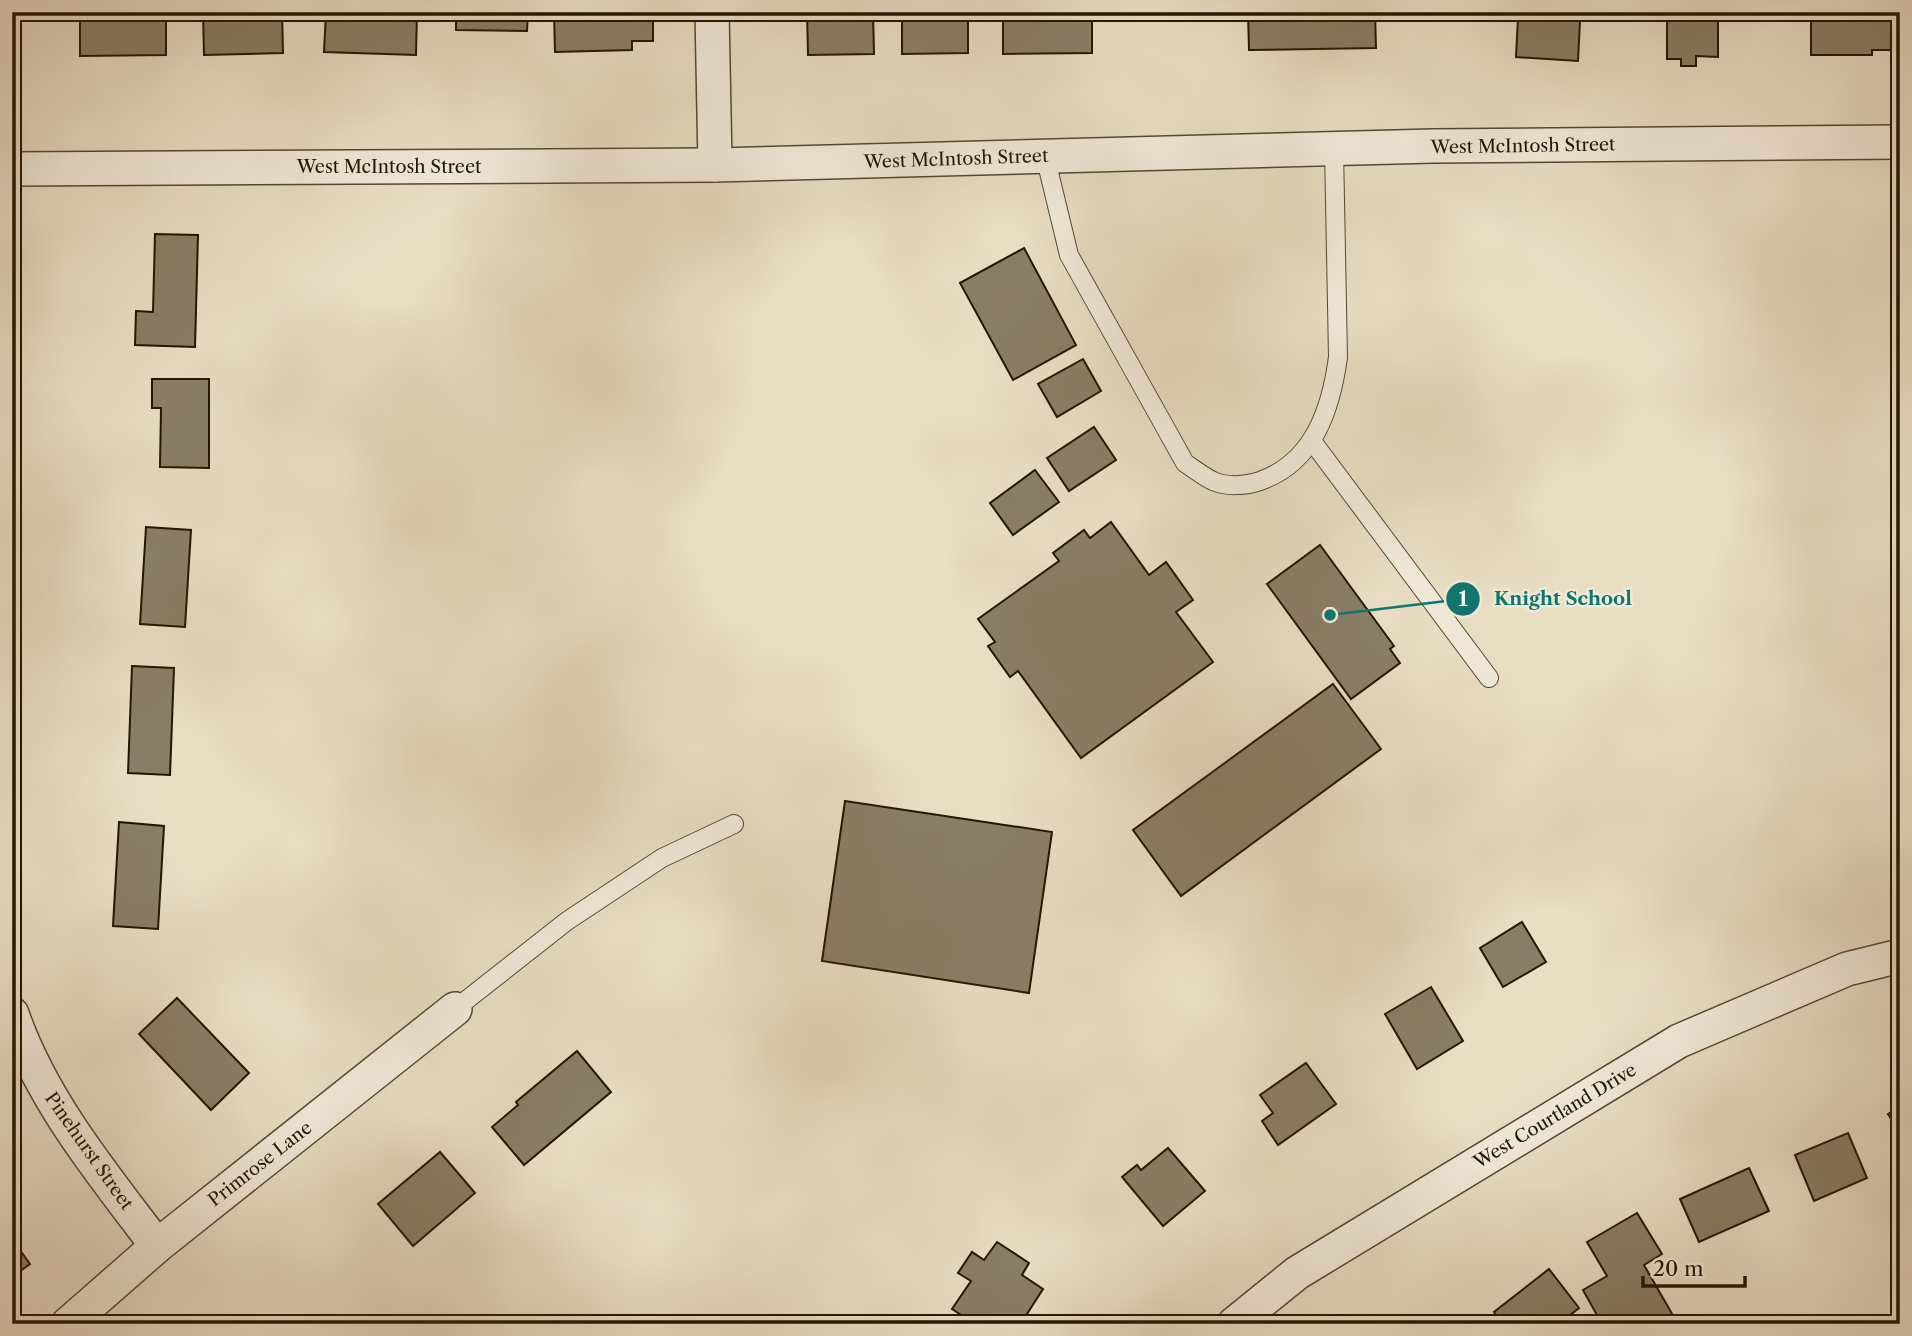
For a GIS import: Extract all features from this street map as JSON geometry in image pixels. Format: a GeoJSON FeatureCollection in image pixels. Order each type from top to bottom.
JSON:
{"type":"FeatureCollection","features":[{"type":"Feature","properties":{"kind":"street"},"geometry":{"type":"LineString","coordinates":[[712,12],[715,165]]}},
{"type":"Feature","properties":{"kind":"street","name":"West McIntosh Street"},"geometry":{"type":"LineString","coordinates":[[12,169],[715,165],[1334,149],[1900,142]]}},
{"type":"Feature","properties":{"kind":"street","name":"West Courtland Drive"},"geometry":{"type":"LineString","coordinates":[[1234,1324],[1297,1273],[1679,1041],[1847,969],[1900,956]]}},
{"type":"Feature","properties":{"kind":"street","name":"Primrose Lane"},"geometry":{"type":"LineString","coordinates":[[68,1324],[157,1246],[456,1009]]}},
{"type":"Feature","properties":{"kind":"street","name":"Pinehurst Street"},"geometry":{"type":"LineString","coordinates":[[12,1014],[24,1049],[77,1139],[157,1246]]}},
{"type":"Feature","properties":{"kind":"lane"},"geometry":{"type":"LineString","coordinates":[[1045,156],[1069,256],[1185,463],[1214,482],[1247,486],[1279,474],[1306,452],[1334,390],[1338,357],[1334,149]]}},
{"type":"Feature","properties":{"kind":"lane"},"geometry":{"type":"LineString","coordinates":[[1312,440],[1489,678]]}},
{"type":"Feature","properties":{"kind":"lane"},"geometry":{"type":"LineString","coordinates":[[456,1009],[567,921],[662,858],[734,824]]}},
{"type":"Feature","properties":{"kind":"building"},"geometry":{"type":"Polygon","coordinates":[[[80,12],[166,12],[166,55],[80,56],[80,12]]]}},
{"type":"Feature","properties":{"kind":"building"},"geometry":{"type":"Polygon","coordinates":[[[203,12],[282,12],[283,53],[204,55],[203,12]]]}},
{"type":"Feature","properties":{"kind":"building"},"geometry":{"type":"Polygon","coordinates":[[[326,12],[417,12],[416,55],[324,52],[326,12]]]}},
{"type":"Feature","properties":{"kind":"building"},"geometry":{"type":"Polygon","coordinates":[[[456,12],[528,12],[527,31],[456,30],[456,12]]]}},
{"type":"Feature","properties":{"kind":"building"},"geometry":{"type":"Polygon","coordinates":[[[554,12],[653,12],[653,41],[632,41],[632,50],[555,52],[554,12]]]}},
{"type":"Feature","properties":{"kind":"building"},"geometry":{"type":"Polygon","coordinates":[[[807,12],[873,12],[874,54],[808,55],[807,12]]]}},
{"type":"Feature","properties":{"kind":"building"},"geometry":{"type":"Polygon","coordinates":[[[902,12],[968,12],[968,53],[902,54],[902,12]]]}},
{"type":"Feature","properties":{"kind":"building"},"geometry":{"type":"Polygon","coordinates":[[[1027,12],[1092,12],[1092,53],[1003,54],[1003,15],[1027,12]]]}},
{"type":"Feature","properties":{"kind":"building"},"geometry":{"type":"Polygon","coordinates":[[[1248,12],[1375,12],[1376,48],[1249,50],[1248,12]]]}},
{"type":"Feature","properties":{"kind":"building"},"geometry":{"type":"Polygon","coordinates":[[[1811,12],[1896,13],[1897,50],[1872,50],[1872,55],[1811,55],[1811,12]]]}},
{"type":"Feature","properties":{"kind":"building"},"geometry":{"type":"Polygon","coordinates":[[[1518,17],[1580,21],[1578,61],[1516,57],[1518,17]]]}},
{"type":"Feature","properties":{"kind":"building"},"geometry":{"type":"Polygon","coordinates":[[[1667,17],[1718,18],[1718,57],[1696,56],[1696,66],[1681,66],[1681,59],[1667,59],[1667,17]]]}},
{"type":"Feature","properties":{"kind":"building"},"geometry":{"type":"Polygon","coordinates":[[[155,234],[198,235],[195,347],[135,345],[136,311],[153,312],[155,234]]]}},
{"type":"Feature","properties":{"kind":"building"},"geometry":{"type":"Polygon","coordinates":[[[1024,248],[1076,345],[1013,380],[960,283],[1024,248]]]}},
{"type":"Feature","properties":{"kind":"building"},"geometry":{"type":"Polygon","coordinates":[[[1083,359],[1101,391],[1057,417],[1038,384],[1083,359]]]}},
{"type":"Feature","properties":{"kind":"building"},"geometry":{"type":"Polygon","coordinates":[[[152,379],[209,379],[209,468],[160,467],[161,408],[152,408],[152,379]]]}},
{"type":"Feature","properties":{"kind":"building"},"geometry":{"type":"Polygon","coordinates":[[[1094,427],[1116,460],[1069,491],[1047,458],[1094,427]]]}},
{"type":"Feature","properties":{"kind":"building"},"geometry":{"type":"Polygon","coordinates":[[[1035,470],[1059,502],[1013,535],[990,503],[1035,470]]]}},
{"type":"Feature","properties":{"kind":"building"},"geometry":{"type":"Polygon","coordinates":[[[1111,522],[1149,575],[1166,562],[1193,600],[1176,612],[1213,662],[1081,758],[1018,671],[1010,677],[988,646],[995,642],[978,619],[1059,561],[1053,553],[1084,530],[1090,538],[1111,522]]]}},
{"type":"Feature","properties":{"kind":"building"},"geometry":{"type":"Polygon","coordinates":[[[146,527],[191,530],[185,627],[140,624],[146,527]]]}},
{"type":"Feature","properties":{"kind":"building"},"geometry":{"type":"Polygon","coordinates":[[[1320,545],[1394,646],[1390,649],[1400,663],[1351,699],[1267,584],[1320,545]]]}},
{"type":"Feature","properties":{"kind":"building"},"geometry":{"type":"Polygon","coordinates":[[[132,666],[174,668],[170,775],[128,773],[132,666]]]}},
{"type":"Feature","properties":{"kind":"building"},"geometry":{"type":"Polygon","coordinates":[[[1333,684],[1381,749],[1181,896],[1133,830],[1333,684]]]}},
{"type":"Feature","properties":{"kind":"building"},"geometry":{"type":"Polygon","coordinates":[[[845,801],[1052,832],[1029,993],[822,961],[845,801]]]}},
{"type":"Feature","properties":{"kind":"building"},"geometry":{"type":"Polygon","coordinates":[[[119,822],[164,826],[158,929],[113,926],[119,822]]]}},
{"type":"Feature","properties":{"kind":"building"},"geometry":{"type":"Polygon","coordinates":[[[1522,922],[1546,962],[1503,987],[1480,948],[1522,922]]]}},
{"type":"Feature","properties":{"kind":"building"},"geometry":{"type":"Polygon","coordinates":[[[1431,987],[1463,1041],[1417,1069],[1385,1014],[1431,987]]]}},
{"type":"Feature","properties":{"kind":"building"},"geometry":{"type":"Polygon","coordinates":[[[177,998],[249,1073],[211,1110],[139,1034],[177,998]]]}},
{"type":"Feature","properties":{"kind":"building"},"geometry":{"type":"Polygon","coordinates":[[[577,1051],[611,1092],[524,1165],[492,1127],[518,1105],[516,1102],[577,1051]]]}},
{"type":"Feature","properties":{"kind":"building"},"geometry":{"type":"Polygon","coordinates":[[[1306,1063],[1336,1104],[1278,1145],[1262,1121],[1273,1113],[1260,1095],[1306,1063]]]}},
{"type":"Feature","properties":{"kind":"building"},"geometry":{"type":"Polygon","coordinates":[[[1900,1107],[1900,1133],[1888,1114],[1900,1107]]]}},
{"type":"Feature","properties":{"kind":"building"},"geometry":{"type":"Polygon","coordinates":[[[1848,1133],[1867,1178],[1814,1201],[1795,1155],[1848,1133]]]}},
{"type":"Feature","properties":{"kind":"building"},"geometry":{"type":"Polygon","coordinates":[[[1168,1148],[1205,1191],[1163,1226],[1122,1177],[1137,1165],[1141,1170],[1168,1148]]]}},
{"type":"Feature","properties":{"kind":"building"},"geometry":{"type":"Polygon","coordinates":[[[440,1152],[475,1193],[413,1246],[378,1204],[440,1152]]]}},
{"type":"Feature","properties":{"kind":"building"},"geometry":{"type":"Polygon","coordinates":[[[1749,1168],[1769,1211],[1699,1242],[1680,1199],[1749,1168]]]}},
{"type":"Feature","properties":{"kind":"building"},"geometry":{"type":"Polygon","coordinates":[[[1637,1213],[1662,1254],[1644,1265],[1675,1319],[1667,1324],[1602,1324],[1583,1290],[1607,1276],[1587,1242],[1637,1213]]]}},
{"type":"Feature","properties":{"kind":"building"},"geometry":{"type":"Polygon","coordinates":[[[12,1239],[30,1264],[12,1277],[12,1239]]]}},
{"type":"Feature","properties":{"kind":"building"},"geometry":{"type":"Polygon","coordinates":[[[997,1242],[1029,1263],[1022,1275],[1043,1289],[1027,1314],[1042,1324],[975,1324],[952,1309],[971,1281],[958,1273],[972,1252],[984,1260],[997,1242]]]}},
{"type":"Feature","properties":{"kind":"building"},"geometry":{"type":"Polygon","coordinates":[[[1549,1269],[1579,1308],[1559,1324],[1503,1324],[1494,1312],[1549,1269]]]}},
{"type":"Feature","properties":{"kind":"place","name":"Knight School"},"geometry":{"type":"Point","coordinates":[1330,615]}}]}
